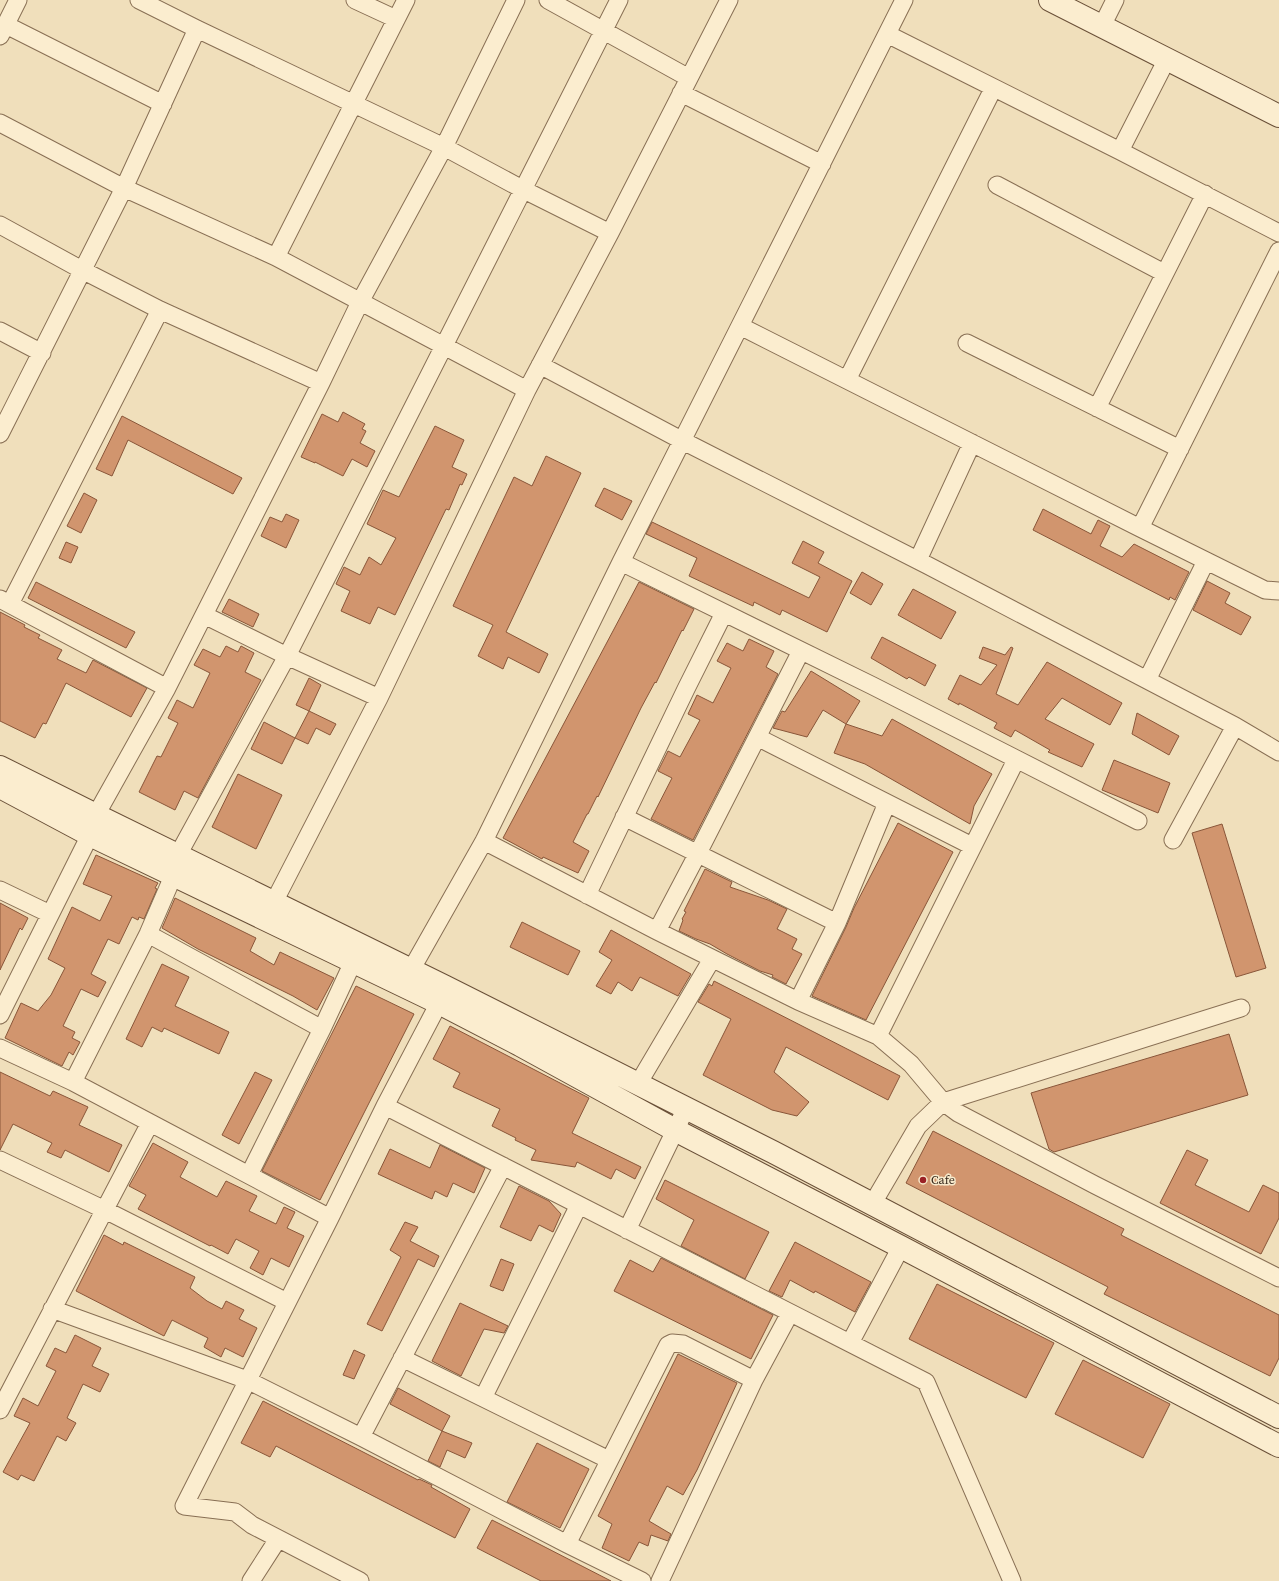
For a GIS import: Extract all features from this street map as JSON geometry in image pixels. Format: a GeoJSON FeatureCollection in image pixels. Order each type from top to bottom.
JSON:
{"type":"FeatureCollection","features":[{"type":"Feature","properties":{"kind":"street"},"geometry":{"type":"LineString","coordinates":[[18,0],[3,31],[163,104]]}},
{"type":"Feature","properties":{"kind":"street"},"geometry":{"type":"LineString","coordinates":[[139,0],[444,147],[524,190],[610,233]]}},
{"type":"Feature","properties":{"kind":"street"},"geometry":{"type":"LineString","coordinates":[[356,0],[396,19]]}},
{"type":"Feature","properties":{"kind":"street"},"geometry":{"type":"LineString","coordinates":[[276,258],[406,0]]}},
{"type":"Feature","properties":{"kind":"street"},"geometry":{"type":"LineString","coordinates":[[0,1015],[93,825],[167,688],[321,383],[360,302],[444,147],[516,0]]}},
{"type":"Feature","properties":{"kind":"street"},"geometry":{"type":"LineString","coordinates":[[548,0],[689,78]]}},
{"type":"Feature","properties":{"kind":"street"},"geometry":{"type":"LineString","coordinates":[[73,1082],[148,934],[176,865],[287,656],[620,0]]}},
{"type":"Feature","properties":{"kind":"street"},"geometry":{"type":"LineString","coordinates":[[274,902],[379,698],[527,390],[610,233],[729,0]]}},
{"type":"Feature","properties":{"kind":"street"},"geometry":{"type":"LineString","coordinates":[[410,970],[484,841],[621,562],[904,0]]}},
{"type":"Feature","properties":{"kind":"street"},"geometry":{"type":"LineString","coordinates":[[1050,0],[1279,116]]}},
{"type":"Feature","properties":{"kind":"street"},"geometry":{"type":"LineString","coordinates":[[1102,26],[1115,0]]}},
{"type":"Feature","properties":{"kind":"street"},"geometry":{"type":"LineString","coordinates":[[0,434],[124,188],[197,29]]}},
{"type":"Feature","properties":{"kind":"street"},"geometry":{"type":"LineString","coordinates":[[887,34],[1205,194],[1279,233]]}},
{"type":"Feature","properties":{"kind":"street"},"geometry":{"type":"LineString","coordinates":[[1120,151],[1167,59]]}},
{"type":"Feature","properties":{"kind":"street"},"geometry":{"type":"LineString","coordinates":[[847,380],[994,89]]}},
{"type":"Feature","properties":{"kind":"street"},"geometry":{"type":"LineString","coordinates":[[681,93],[822,164]]}},
{"type":"Feature","properties":{"kind":"street"},"geometry":{"type":"LineString","coordinates":[[0,123],[124,188],[276,258],[527,390]]}},
{"type":"Feature","properties":{"kind":"street"},"geometry":{"type":"LineString","coordinates":[[997,185],[1164,273]]}},
{"type":"Feature","properties":{"kind":"street"},"geometry":{"type":"LineString","coordinates":[[1096,408],[1205,194]]}},
{"type":"Feature","properties":{"kind":"street"},"geometry":{"type":"LineString","coordinates":[[0,225],[82,270],[160,310],[321,383]]}},
{"type":"Feature","properties":{"kind":"street"},"geometry":{"type":"LineString","coordinates":[[1140,528],[1279,251]]}},
{"type":"Feature","properties":{"kind":"street"},"geometry":{"type":"LineString","coordinates":[[160,310],[5,601],[167,688]]}},
{"type":"Feature","properties":{"kind":"street"},"geometry":{"type":"LineString","coordinates":[[740,326],[1206,561],[1265,590],[1279,591]]}},
{"type":"Feature","properties":{"kind":"street"},"geometry":{"type":"LineString","coordinates":[[0,330],[42,352]]}},
{"type":"Feature","properties":{"kind":"street"},"geometry":{"type":"LineString","coordinates":[[967,343],[1180,449]]}},
{"type":"Feature","properties":{"kind":"street"},"geometry":{"type":"LineString","coordinates":[[540,366],[683,441],[918,560],[1235,726],[1279,752]]}},
{"type":"Feature","properties":{"kind":"street"},"geometry":{"type":"LineString","coordinates":[[918,560],[972,443]]}},
{"type":"Feature","properties":{"kind":"street"},"geometry":{"type":"LineString","coordinates":[[1147,680],[1206,561]]}},
{"type":"Feature","properties":{"kind":"street"},"geometry":{"type":"LineString","coordinates":[[621,562],[873,686],[1138,821]]}},
{"type":"Feature","properties":{"kind":"street"},"geometry":{"type":"LineString","coordinates":[[586,895],[724,613]]}},
{"type":"Feature","properties":{"kind":"street"},"geometry":{"type":"LineString","coordinates":[[204,615],[287,656],[379,698]]}},
{"type":"Feature","properties":{"kind":"street"},"geometry":{"type":"LineString","coordinates":[[657,932],[801,651]]}},
{"type":"Feature","properties":{"kind":"street"},"geometry":{"type":"LineString","coordinates":[[1173,840],[1235,726]]}},
{"type":"Feature","properties":{"kind":"street"},"geometry":{"type":"LineString","coordinates":[[757,737],[972,846]]}},
{"type":"Feature","properties":{"kind":"street"},"geometry":{"type":"LineString","coordinates":[[878,1036],[1016,760]]}},
{"type":"Feature","properties":{"kind":"street"},"geometry":{"type":"LineString","coordinates":[[0,767],[93,825]]}},
{"type":"Feature","properties":{"kind":"street"},"geometry":{"type":"LineString","coordinates":[[0,787],[93,825],[176,865],[353,962],[439,1003],[520,1045],[675,1130],[1279,1446]]}},
{"type":"Feature","properties":{"kind":"street"},"geometry":{"type":"LineString","coordinates":[[798,1001],[837,923],[887,803]]}},
{"type":"Feature","properties":{"kind":"street"},"geometry":{"type":"LineString","coordinates":[[624,817],[837,923]]}},
{"type":"Feature","properties":{"kind":"street"},"geometry":{"type":"LineString","coordinates":[[484,841],[657,932],[798,1001],[878,1036],[911,1064],[943,1102],[958,1113],[1279,1278]]}},
{"type":"Feature","properties":{"kind":"street"},"geometry":{"type":"LineString","coordinates":[[176,865],[274,902],[686,1108],[873,1203],[1279,1417]]}},
{"type":"Feature","properties":{"kind":"street"},"geometry":{"type":"LineString","coordinates":[[0,890],[50,914]]}},
{"type":"Feature","properties":{"kind":"street"},"geometry":{"type":"LineString","coordinates":[[148,934],[322,1029]]}},
{"type":"Feature","properties":{"kind":"street"},"geometry":{"type":"LineString","coordinates":[[638,1084],[712,959]]}},
{"type":"Feature","properties":{"kind":"street"},"geometry":{"type":"LineString","coordinates":[[249,1176],[322,1029],[353,962]]}},
{"type":"Feature","properties":{"kind":"street"},"geometry":{"type":"LineString","coordinates":[[360,1581],[252,1525],[235,1512],[184,1506],[385,1106],[439,1003]]}},
{"type":"Feature","properties":{"kind":"street"},"geometry":{"type":"LineString","coordinates":[[873,1203],[918,1126],[943,1102],[1241,1008]]}},
{"type":"Feature","properties":{"kind":"street"},"geometry":{"type":"LineString","coordinates":[[0,1048],[73,1082],[330,1218]]}},
{"type":"Feature","properties":{"kind":"street"},"geometry":{"type":"LineString","coordinates":[[385,1106],[926,1382],[1012,1581]]}},
{"type":"Feature","properties":{"kind":"street"},"geometry":{"type":"LineString","coordinates":[[627,1230],[686,1108]]}},
{"type":"Feature","properties":{"kind":"street"},"geometry":{"type":"LineString","coordinates":[[0,1410],[150,1123]]}},
{"type":"Feature","properties":{"kind":"street"},"geometry":{"type":"LineString","coordinates":[[0,1160],[105,1210],[287,1302]]}},
{"type":"Feature","properties":{"kind":"street"},"geometry":{"type":"LineString","coordinates":[[360,1437],[502,1166]]}},
{"type":"Feature","properties":{"kind":"street"},"geometry":{"type":"LineString","coordinates":[[483,1398],[579,1205]]}},
{"type":"Feature","properties":{"kind":"street"},"geometry":{"type":"LineString","coordinates":[[850,1343],[901,1247]]}},
{"type":"Feature","properties":{"kind":"street"},"geometry":{"type":"LineString","coordinates":[[52,1309],[247,1380],[642,1581]]}},
{"type":"Feature","properties":{"kind":"street"},"geometry":{"type":"LineString","coordinates":[[660,1581],[754,1380],[790,1313]]}},
{"type":"Feature","properties":{"kind":"street"},"geometry":{"type":"LineString","coordinates":[[1072,1337],[1083,1314]]}},
{"type":"Feature","properties":{"kind":"street"},"geometry":{"type":"LineString","coordinates":[[567,1544],[668,1345],[672,1343],[683,1344],[754,1380]]}},
{"type":"Feature","properties":{"kind":"street"},"geometry":{"type":"LineString","coordinates":[[402,1358],[609,1460]]}},
{"type":"Feature","properties":{"kind":"street"},"geometry":{"type":"LineString","coordinates":[[250,1581],[278,1539]]}},
{"type":"Feature","properties":{"kind":"building"},"geometry":{"type":"Polygon","coordinates":[[[343,412],[365,424],[362,429],[366,431],[360,443],[375,451],[367,467],[352,459],[343,476],[315,462],[301,457],[322,414],[338,422],[343,412]]]}},
{"type":"Feature","properties":{"kind":"building"},"geometry":{"type":"Polygon","coordinates":[[[122,416],[242,478],[233,494],[128,440],[112,476],[96,469],[122,416]]]}},
{"type":"Feature","properties":{"kind":"building"},"geometry":{"type":"Polygon","coordinates":[[[435,426],[464,440],[452,467],[467,474],[462,485],[460,484],[449,510],[446,509],[395,615],[378,607],[370,624],[341,611],[350,591],[336,584],[344,567],[360,575],[369,557],[381,565],[396,538],[367,524],[383,490],[399,497],[435,426]]]}},
{"type":"Feature","properties":{"kind":"building"},"geometry":{"type":"Polygon","coordinates":[[[546,456],[581,473],[506,632],[548,654],[539,673],[508,657],[503,669],[478,656],[493,625],[453,606],[514,477],[532,486],[546,456]]]}},
{"type":"Feature","properties":{"kind":"building"},"geometry":{"type":"Polygon","coordinates":[[[604,488],[632,501],[622,520],[595,506],[604,488]]]}},
{"type":"Feature","properties":{"kind":"building"},"geometry":{"type":"Polygon","coordinates":[[[84,493],[97,500],[81,533],[67,526],[84,493]]]}},
{"type":"Feature","properties":{"kind":"building"},"geometry":{"type":"Polygon","coordinates":[[[1043,509],[1091,534],[1098,520],[1110,526],[1100,546],[1122,557],[1134,544],[1189,572],[1175,600],[1170,597],[1169,600],[1033,530],[1043,509]]]}},
{"type":"Feature","properties":{"kind":"building"},"geometry":{"type":"Polygon","coordinates":[[[286,514],[299,520],[286,548],[261,536],[270,517],[282,522],[286,514]]]}},
{"type":"Feature","properties":{"kind":"building"},"geometry":{"type":"Polygon","coordinates":[[[652,522],[809,598],[820,577],[792,563],[803,541],[824,552],[818,563],[852,581],[827,632],[782,610],[780,615],[754,602],[753,606],[689,576],[697,558],[646,534],[652,522]]]}},
{"type":"Feature","properties":{"kind":"building"},"geometry":{"type":"Polygon","coordinates":[[[66,542],[78,547],[71,563],[59,558],[66,542]]]}},
{"type":"Feature","properties":{"kind":"building"},"geometry":{"type":"Polygon","coordinates":[[[862,572],[883,584],[871,605],[850,593],[862,572]]]}},
{"type":"Feature","properties":{"kind":"building"},"geometry":{"type":"Polygon","coordinates":[[[1207,581],[1230,593],[1225,603],[1251,617],[1241,635],[1193,610],[1207,581]]]}},
{"type":"Feature","properties":{"kind":"building"},"geometry":{"type":"Polygon","coordinates":[[[36,582],[135,632],[126,648],[28,598],[36,582]]]}},
{"type":"Feature","properties":{"kind":"building"},"geometry":{"type":"Polygon","coordinates":[[[639,582],[694,609],[656,683],[655,682],[641,708],[598,797],[597,796],[573,842],[589,851],[578,873],[543,857],[542,859],[503,838],[639,582]]]}},
{"type":"Feature","properties":{"kind":"building"},"geometry":{"type":"Polygon","coordinates":[[[913,589],[956,612],[941,639],[898,615],[913,589]]]}},
{"type":"Feature","properties":{"kind":"building"},"geometry":{"type":"Polygon","coordinates":[[[229,599],[259,614],[253,627],[222,612],[229,599]]]}},
{"type":"Feature","properties":{"kind":"building"},"geometry":{"type":"Polygon","coordinates":[[[0,612],[40,635],[38,638],[62,650],[57,659],[86,673],[93,660],[147,688],[131,717],[66,683],[46,724],[43,723],[35,738],[0,721],[0,612]]]}},
{"type":"Feature","properties":{"kind":"building"},"geometry":{"type":"Polygon","coordinates":[[[882,637],[936,665],[925,686],[909,677],[907,679],[871,658],[882,637]]]}},
{"type":"Feature","properties":{"kind":"building"},"geometry":{"type":"Polygon","coordinates":[[[749,639],[774,651],[766,667],[778,674],[693,840],[651,819],[672,778],[658,771],[668,751],[680,757],[700,720],[688,714],[697,695],[713,703],[731,668],[717,661],[727,643],[743,651],[749,639]]]}},
{"type":"Feature","properties":{"kind":"building"},"geometry":{"type":"Polygon","coordinates":[[[226,646],[238,652],[241,646],[254,653],[245,672],[261,680],[198,798],[184,791],[175,810],[139,792],[157,756],[161,757],[178,723],[168,718],[177,700],[193,708],[210,673],[194,665],[203,649],[220,657],[226,646]]]}},
{"type":"Feature","properties":{"kind":"building"},"geometry":{"type":"Polygon","coordinates":[[[983,647],[1005,655],[1011,647],[1013,648],[996,694],[1018,705],[1047,662],[1122,703],[1110,725],[1062,698],[1045,719],[1094,744],[1082,767],[1048,752],[1050,750],[1015,730],[1011,737],[994,728],[997,723],[959,703],[959,705],[948,699],[960,675],[981,685],[997,665],[979,658],[983,647]]]}},
{"type":"Feature","properties":{"kind":"building"},"geometry":{"type":"Polygon","coordinates":[[[811,671],[860,701],[846,724],[823,710],[807,737],[773,728],[782,711],[785,712],[811,671]]]}},
{"type":"Feature","properties":{"kind":"building"},"geometry":{"type":"Polygon","coordinates":[[[309,678],[321,685],[309,711],[296,705],[309,678]]]}},
{"type":"Feature","properties":{"kind":"building"},"geometry":{"type":"Polygon","coordinates":[[[309,711],[336,724],[330,735],[316,728],[308,744],[295,738],[309,711]]]}},
{"type":"Feature","properties":{"kind":"building"},"geometry":{"type":"Polygon","coordinates":[[[1137,713],[1179,736],[1169,755],[1132,734],[1137,713]]]}},
{"type":"Feature","properties":{"kind":"building"},"geometry":{"type":"Polygon","coordinates":[[[892,719],[992,774],[974,806],[970,824],[865,764],[834,753],[846,724],[882,736],[892,719]]]}},
{"type":"Feature","properties":{"kind":"building"},"geometry":{"type":"Polygon","coordinates":[[[264,722],[295,738],[282,764],[251,749],[264,722]]]}},
{"type":"Feature","properties":{"kind":"building"},"geometry":{"type":"Polygon","coordinates":[[[1114,760],[1170,783],[1158,813],[1102,790],[1114,760]]]}},
{"type":"Feature","properties":{"kind":"building"},"geometry":{"type":"Polygon","coordinates":[[[238,774],[282,795],[256,849],[212,827],[238,774]]]}},
{"type":"Feature","properties":{"kind":"building"},"geometry":{"type":"Polygon","coordinates":[[[898,823],[953,852],[866,1020],[812,996],[854,908],[898,823]]]}},
{"type":"Feature","properties":{"kind":"building"},"geometry":{"type":"Polygon","coordinates":[[[1222,824],[1266,968],[1236,977],[1192,833],[1222,824]]]}},
{"type":"Feature","properties":{"kind":"building"},"geometry":{"type":"Polygon","coordinates":[[[96,855],[158,883],[155,888],[157,889],[144,919],[139,917],[138,920],[132,917],[119,944],[108,939],[91,974],[106,982],[98,997],[81,989],[63,1026],[75,1032],[72,1038],[80,1042],[73,1055],[69,1052],[62,1066],[5,1038],[21,1003],[38,1011],[51,995],[65,968],[48,959],[72,907],[100,921],[112,896],[83,884],[96,855]]]}},
{"type":"Feature","properties":{"kind":"building"},"geometry":{"type":"Polygon","coordinates":[[[705,869],[732,882],[730,887],[768,900],[787,909],[777,929],[797,939],[792,949],[802,954],[786,984],[772,977],[773,975],[760,971],[710,944],[679,931],[683,920],[682,919],[686,912],[684,911],[705,869]]]}},
{"type":"Feature","properties":{"kind":"building"},"geometry":{"type":"Polygon","coordinates":[[[175,898],[256,938],[250,951],[274,965],[280,952],[334,978],[317,1010],[293,996],[198,949],[162,928],[175,898]]]}},
{"type":"Feature","properties":{"kind":"building"},"geometry":{"type":"Polygon","coordinates":[[[0,903],[28,918],[22,930],[20,928],[0,970],[0,903]]]}},
{"type":"Feature","properties":{"kind":"building"},"geometry":{"type":"Polygon","coordinates":[[[522,922],[580,951],[568,975],[510,947],[522,922]]]}},
{"type":"Feature","properties":{"kind":"building"},"geometry":{"type":"Polygon","coordinates":[[[611,930],[691,974],[678,996],[640,977],[632,991],[618,982],[611,994],[596,986],[612,960],[599,952],[611,930]]]}},
{"type":"Feature","properties":{"kind":"building"},"geometry":{"type":"Polygon","coordinates":[[[162,964],[189,977],[175,1006],[229,1032],[219,1054],[164,1028],[162,1032],[152,1027],[142,1047],[126,1039],[162,964]]]}},
{"type":"Feature","properties":{"kind":"building"},"geometry":{"type":"Polygon","coordinates":[[[714,981],[900,1076],[888,1100],[786,1047],[774,1072],[809,1102],[797,1116],[772,1110],[703,1075],[731,1019],[698,1002],[709,984],[712,986],[714,981]]]}},
{"type":"Feature","properties":{"kind":"building"},"geometry":{"type":"Polygon","coordinates":[[[356,986],[414,1014],[320,1200],[262,1171],[356,986]]]}},
{"type":"Feature","properties":{"kind":"building"},"geometry":{"type":"Polygon","coordinates":[[[450,1026],[589,1098],[572,1133],[641,1167],[635,1179],[616,1169],[611,1179],[577,1162],[575,1167],[531,1160],[536,1150],[515,1140],[516,1138],[492,1126],[500,1109],[453,1087],[460,1073],[433,1059],[450,1026]]]}},
{"type":"Feature","properties":{"kind":"building"},"geometry":{"type":"Polygon","coordinates":[[[1229,1034],[1248,1095],[1054,1152],[1049,1149],[1031,1093],[1229,1034]]]}},
{"type":"Feature","properties":{"kind":"building"},"geometry":{"type":"Polygon","coordinates":[[[0,1072],[50,1096],[53,1091],[88,1107],[79,1125],[122,1145],[109,1172],[65,1150],[61,1158],[47,1152],[52,1143],[13,1124],[0,1150],[0,1072]]]}},
{"type":"Feature","properties":{"kind":"building"},"geometry":{"type":"Polygon","coordinates":[[[255,1072],[272,1080],[239,1144],[222,1135],[255,1072]]]}},
{"type":"Feature","properties":{"kind":"building"},"geometry":{"type":"Polygon","coordinates":[[[933,1131],[1124,1229],[1121,1235],[1279,1315],[1279,1358],[1270,1376],[1104,1294],[1108,1287],[906,1183],[933,1131]]]}},
{"type":"Feature","properties":{"kind":"building"},"geometry":{"type":"Polygon","coordinates":[[[153,1143],[188,1162],[180,1177],[217,1197],[226,1181],[257,1196],[249,1211],[276,1224],[284,1207],[295,1212],[287,1228],[304,1236],[289,1267],[271,1258],[263,1275],[250,1268],[259,1251],[236,1239],[228,1254],[138,1209],[146,1195],[129,1186],[153,1143]]]}},
{"type":"Feature","properties":{"kind":"building"},"geometry":{"type":"Polygon","coordinates":[[[440,1145],[485,1168],[474,1193],[453,1183],[447,1197],[435,1191],[432,1199],[378,1174],[390,1149],[430,1168],[440,1145]]]}},
{"type":"Feature","properties":{"kind":"building"},"geometry":{"type":"Polygon","coordinates":[[[1187,1150],[1208,1160],[1195,1185],[1249,1212],[1263,1185],[1279,1193],[1279,1218],[1261,1254],[1160,1203],[1187,1150]]]}},
{"type":"Feature","properties":{"kind":"building"},"geometry":{"type":"Polygon","coordinates":[[[665,1180],[769,1232],[745,1279],[681,1246],[694,1220],[656,1199],[665,1180]]]}},
{"type":"Feature","properties":{"kind":"building"},"geometry":{"type":"Polygon","coordinates":[[[519,1186],[549,1201],[561,1214],[553,1232],[539,1225],[531,1241],[500,1227],[519,1186]]]}},
{"type":"Feature","properties":{"kind":"building"},"geometry":{"type":"Polygon","coordinates":[[[405,1222],[418,1227],[410,1241],[439,1256],[434,1267],[418,1259],[382,1331],[367,1324],[401,1257],[390,1250],[405,1222]]]}},
{"type":"Feature","properties":{"kind":"building"},"geometry":{"type":"Polygon","coordinates":[[[104,1235],[123,1245],[124,1242],[195,1277],[190,1288],[207,1301],[222,1309],[226,1301],[244,1310],[239,1319],[257,1328],[243,1357],[225,1348],[221,1357],[204,1347],[208,1338],[172,1320],[164,1336],[76,1291],[104,1235]]]}},
{"type":"Feature","properties":{"kind":"building"},"geometry":{"type":"Polygon","coordinates":[[[795,1242],[871,1282],[855,1312],[790,1280],[782,1297],[769,1291],[795,1242]]]}},
{"type":"Feature","properties":{"kind":"building"},"geometry":{"type":"Polygon","coordinates":[[[661,1258],[773,1315],[751,1359],[614,1291],[630,1260],[653,1272],[661,1258]]]}},
{"type":"Feature","properties":{"kind":"building"},"geometry":{"type":"Polygon","coordinates":[[[501,1259],[514,1264],[503,1291],[490,1286],[501,1259]]]}},
{"type":"Feature","properties":{"kind":"building"},"geometry":{"type":"Polygon","coordinates":[[[937,1284],[1054,1343],[1026,1398],[909,1339],[937,1284]]]}},
{"type":"Feature","properties":{"kind":"building"},"geometry":{"type":"Polygon","coordinates":[[[460,1303],[508,1326],[504,1333],[484,1329],[461,1376],[432,1361],[460,1303]]]}},
{"type":"Feature","properties":{"kind":"building"},"geometry":{"type":"Polygon","coordinates":[[[75,1335],[101,1348],[92,1366],[109,1374],[100,1392],[83,1384],[67,1418],[76,1423],[66,1441],[57,1436],[34,1481],[21,1475],[18,1480],[3,1472],[30,1423],[14,1416],[23,1398],[38,1406],[56,1371],[46,1366],[55,1348],[66,1353],[75,1335]]]}},
{"type":"Feature","properties":{"kind":"building"},"geometry":{"type":"Polygon","coordinates":[[[354,1350],[365,1355],[354,1379],[343,1375],[354,1350]]]}},
{"type":"Feature","properties":{"kind":"building"},"geometry":{"type":"Polygon","coordinates":[[[678,1354],[737,1383],[697,1470],[683,1495],[667,1486],[649,1521],[671,1534],[668,1541],[651,1535],[648,1546],[639,1542],[629,1561],[602,1548],[612,1524],[598,1516],[678,1354]]]}},
{"type":"Feature","properties":{"kind":"building"},"geometry":{"type":"Polygon","coordinates":[[[1083,1360],[1170,1404],[1143,1458],[1055,1414],[1083,1360]]]}},
{"type":"Feature","properties":{"kind":"building"},"geometry":{"type":"Polygon","coordinates":[[[398,1388],[450,1416],[442,1431],[390,1404],[398,1388]]]}},
{"type":"Feature","properties":{"kind":"building"},"geometry":{"type":"Polygon","coordinates":[[[263,1401],[418,1480],[419,1479],[432,1485],[431,1487],[470,1509],[455,1538],[276,1446],[270,1457],[241,1443],[263,1401]]]}},
{"type":"Feature","properties":{"kind":"building"},"geometry":{"type":"Polygon","coordinates":[[[442,1431],[472,1443],[465,1458],[447,1450],[440,1467],[428,1461],[442,1431]]]}},
{"type":"Feature","properties":{"kind":"building"},"geometry":{"type":"Polygon","coordinates":[[[537,1443],[589,1469],[560,1528],[507,1502],[537,1443]]]}},
{"type":"Feature","properties":{"kind":"building"},"geometry":{"type":"Polygon","coordinates":[[[492,1520],[611,1581],[541,1581],[477,1548],[492,1520]]]}},
{"type":"Feature","properties":{"kind":"place","name":"Cafe"},"geometry":{"type":"Point","coordinates":[923,1180]}}]}
